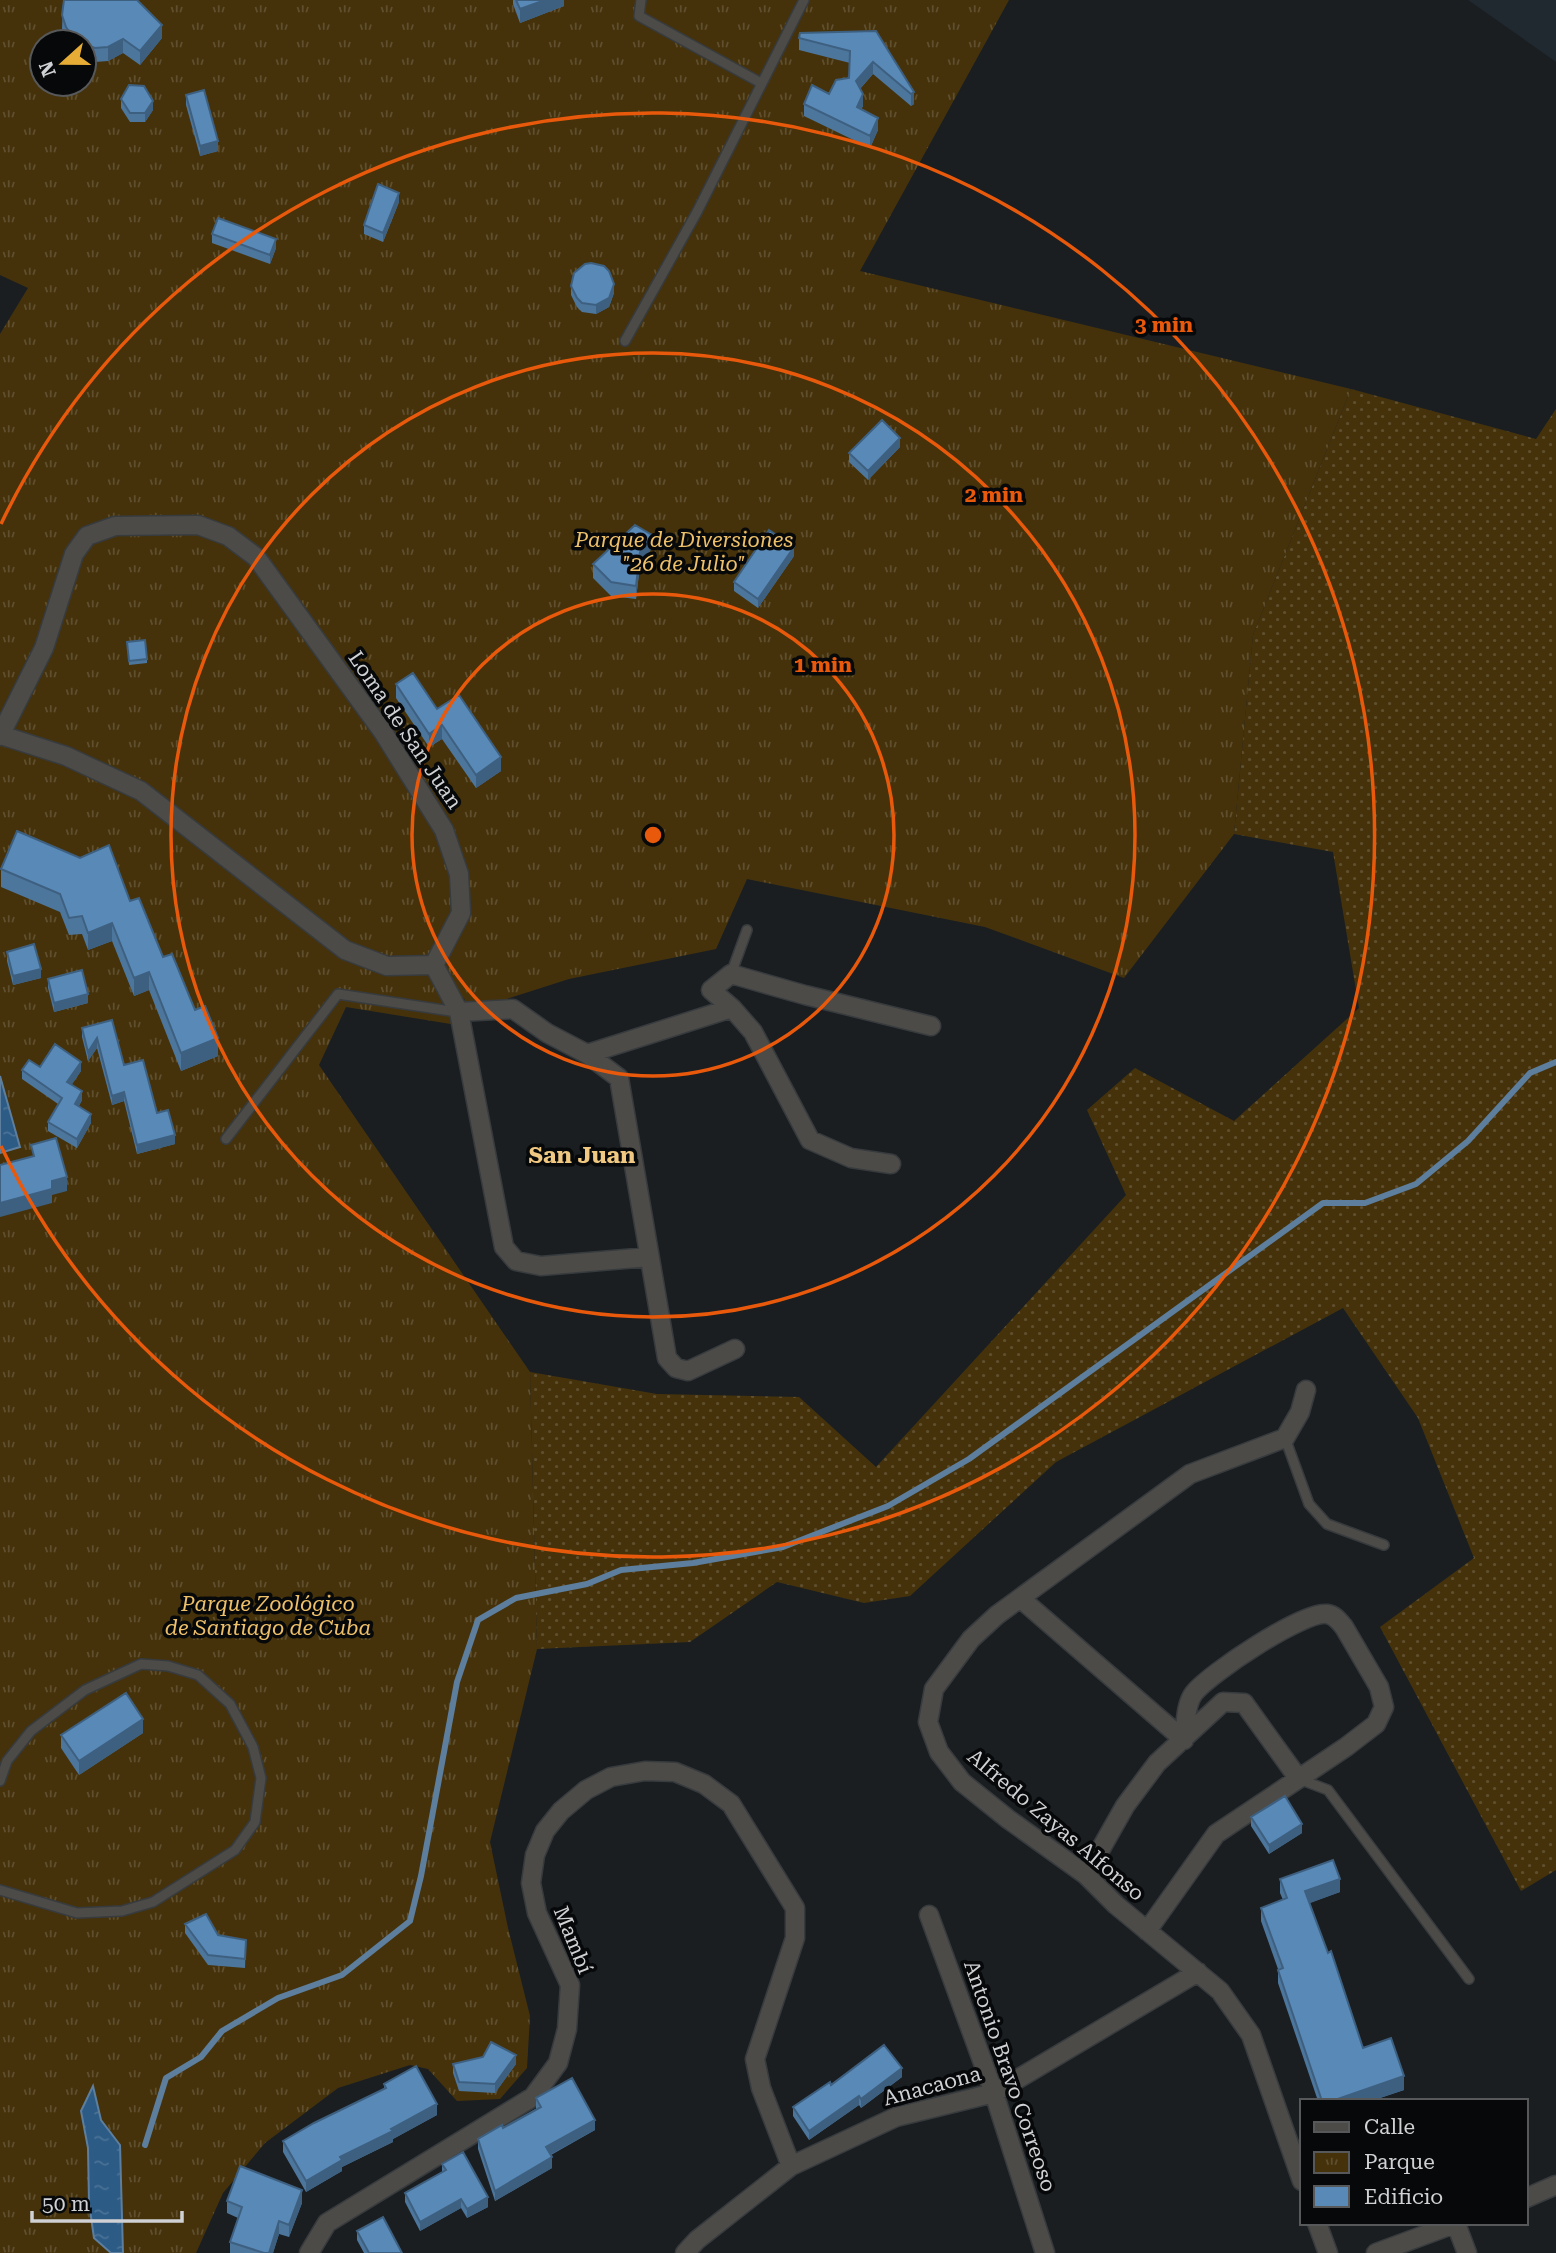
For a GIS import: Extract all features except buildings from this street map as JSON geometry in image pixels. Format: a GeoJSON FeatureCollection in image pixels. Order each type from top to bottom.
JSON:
{"type":"FeatureCollection","features":[{"type":"Feature","properties":{"kind":"street","name":"Loma de San Juan"},"geometry":{"type":"LineString","coordinates":[[198,525],[228,536],[256,557],[383,732],[444,830],[458,874],[461,913],[434,965],[387,966],[345,950],[141,791],[66,756],[0,736],[44,648],[74,554],[87,536],[115,526],[198,525]]}},
{"type":"Feature","properties":{"kind":"street"},"geometry":{"type":"LineString","coordinates":[[434,965],[459,1012],[504,1247],[516,1261],[541,1266],[649,1257]]}},
{"type":"Feature","properties":{"kind":"street"},"geometry":{"type":"LineString","coordinates":[[891,1164],[851,1158],[810,1140],[753,1032],[732,1008],[711,990],[731,974],[931,1026]]}},
{"type":"Feature","properties":{"kind":"street"},"geometry":{"type":"LineString","coordinates":[[587,1054],[732,1008]]}},
{"type":"Feature","properties":{"kind":"street"},"geometry":{"type":"LineString","coordinates":[[459,1012],[513,1009],[547,1033],[587,1054],[619,1078],[667,1358],[676,1368],[688,1371],[735,1349]]}},
{"type":"Feature","properties":{"kind":"street"},"geometry":{"type":"LineString","coordinates":[[1285,1438],[1300,1412],[1306,1390]]}},
{"type":"Feature","properties":{"kind":"street","name":"Alfredo Zayas Alfonso"},"geometry":{"type":"LineString","coordinates":[[1285,1438],[1190,1474],[997,1615],[971,1639],[934,1689],[928,1722],[939,1752],[962,1782],[1018,1827],[1086,1875],[1116,1905],[1220,1991],[1251,2035],[1300,2176]]}},
{"type":"Feature","properties":{"kind":"street"},"geometry":{"type":"LineString","coordinates":[[1020,1598],[1184,1740]]}},
{"type":"Feature","properties":{"kind":"street"},"geometry":{"type":"LineString","coordinates":[[1147,1931],[1216,1834],[1346,1747],[1376,1724],[1384,1707],[1379,1687],[1344,1627],[1329,1614],[1320,1614],[1277,1634],[1233,1661],[1194,1693],[1189,1702],[1184,1740]]}},
{"type":"Feature","properties":{"kind":"street"},"geometry":{"type":"LineString","coordinates":[[1086,1875],[1125,1806],[1157,1763],[1223,1702],[1244,1703],[1298,1778]]}},
{"type":"Feature","properties":{"kind":"street","name":"Mambí"},"geometry":{"type":"LineString","coordinates":[[309,2253],[327,2223],[533,2097],[558,2063],[566,2029],[570,1984],[537,1913],[531,1883],[534,1855],[545,1831],[561,1811],[586,1790],[611,1777],[645,1771],[675,1772],[704,1784],[731,1804],[795,1908],[795,1938],[755,2059],[761,2088],[791,2166]]}},
{"type":"Feature","properties":{"kind":"street","name":"Antonio Bravo Correoso"},"geometry":{"type":"LineString","coordinates":[[929,1915],[994,2093],[1045,2253]]}},
{"type":"Feature","properties":{"kind":"street","name":"Anacaona"},"geometry":{"type":"LineString","coordinates":[[685,2253],[697,2240],[791,2166],[896,2117],[994,2093],[1198,1972]]}},
{"type":"Feature","properties":{"kind":"street"},"geometry":{"type":"LineString","coordinates":[[1528,2197],[1556,2185]]}},
{"type":"Feature","properties":{"kind":"street"},"geometry":{"type":"LineString","coordinates":[[1318,2225],[1328,2253]]}},
{"type":"Feature","properties":{"kind":"street"},"geometry":{"type":"LineString","coordinates":[[1376,2253],[1451,2225]]}},
{"type":"Feature","properties":{"kind":"street"},"geometry":{"type":"LineString","coordinates":[[1457,2225],[1467,2253]]}},
{"type":"Feature","properties":{"kind":"lane"},"geometry":{"type":"LineString","coordinates":[[641,0],[639,16],[761,83]]}},
{"type":"Feature","properties":{"kind":"lane"},"geometry":{"type":"LineString","coordinates":[[625,341],[697,212],[804,0]]}},
{"type":"Feature","properties":{"kind":"lane"},"geometry":{"type":"LineString","coordinates":[[731,974],[747,930]]}},
{"type":"Feature","properties":{"kind":"lane"},"geometry":{"type":"LineString","coordinates":[[226,1139],[338,994],[459,1012]]}},
{"type":"Feature","properties":{"kind":"lane"},"geometry":{"type":"LineString","coordinates":[[1285,1438],[1309,1504],[1326,1524],[1384,1545]]}},
{"type":"Feature","properties":{"kind":"lane"},"geometry":{"type":"LineString","coordinates":[[0,1781],[7,1761],[31,1731],[85,1690],[141,1664],[168,1666],[198,1675],[230,1704],[253,1747],[261,1778],[255,1822],[235,1850],[153,1902],[122,1911],[77,1913],[0,1890]]}},
{"type":"Feature","properties":{"kind":"lane"},"geometry":{"type":"LineString","coordinates":[[1298,1778],[1328,1790],[1469,1979]]}},
{"type":"Feature","properties":{"kind":"shaded area"},"geometry":{"type":"Polygon","coordinates":[[[1468,0],[1556,0],[1556,62],[1468,0]]]}},
{"type":"Feature","properties":{"kind":"green space"},"geometry":{"type":"Polygon","coordinates":[[[0,0],[1009,0],[860,271],[1351,389],[1253,635],[1234,834],[1124,978],[985,927],[747,879],[716,949],[569,979],[469,1011],[464,998],[451,997],[457,1025],[346,1007],[319,1065],[530,1372],[537,1649],[490,1842],[530,2016],[527,2068],[500,2099],[457,2101],[428,2069],[410,2065],[338,2088],[265,2143],[223,2193],[196,2253],[0,2253],[0,334],[28,288],[0,275],[0,0]]]}},
{"type":"Feature","properties":{"kind":"green space"},"geometry":{"type":"Polygon","coordinates":[[[1351,389],[1536,439],[1556,409],[1556,1870],[1521,1891],[1380,1627],[1474,1558],[1418,1418],[1343,1308],[1056,1462],[910,1596],[864,1603],[777,1582],[690,1642],[537,1649],[530,1372],[657,1394],[799,1397],[876,1467],[1126,1195],[1087,1110],[1135,1068],[1234,1121],[1359,1008],[1333,852],[1234,834],[1253,635],[1351,389]]]}},
{"type":"Feature","properties":{"kind":"water"},"geometry":{"type":"Polygon","coordinates":[[[0,1076],[20,1147],[0,1153],[0,1076]]]}},
{"type":"Feature","properties":{"kind":"water"},"geometry":{"type":"Polygon","coordinates":[[[93,2086],[101,2120],[120,2145],[123,2253],[111,2253],[94,2238],[89,2203],[88,2148],[81,2111],[93,2086]]]}},
{"type":"Feature","properties":{"kind":"waterway"},"geometry":{"type":"LineString","coordinates":[[145,2145],[166,2078],[201,2057],[222,2031],[278,1998],[342,1975],[410,1921],[421,1876],[457,1682],[478,1620],[516,1598],[587,1584],[621,1570],[693,1563],[783,1547],[888,1506],[969,1459],[1323,1203],[1365,1203],[1416,1184],[1468,1141],[1530,1073],[1556,1062]]}},
{"type":"Feature","properties":{"kind":"district","name":"San Juan"},"geometry":{"type":"Point","coordinates":[582,1155]}},
{"type":"Feature","properties":{"kind":"park label","name":"Parque de Diversiones \"26 de Julio\""},"geometry":{"type":"Point","coordinates":[684,552]}},
{"type":"Feature","properties":{"kind":"park label","name":"Parque Zoológico de Santiago de Cuba"},"geometry":{"type":"Point","coordinates":[268,1616]}}]}
